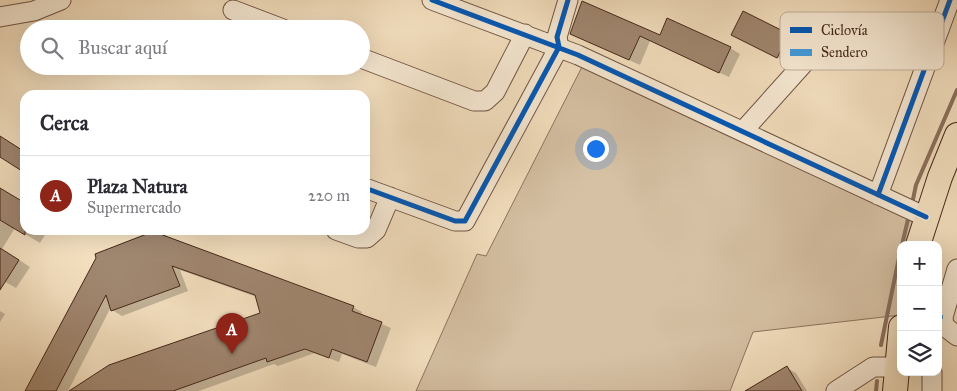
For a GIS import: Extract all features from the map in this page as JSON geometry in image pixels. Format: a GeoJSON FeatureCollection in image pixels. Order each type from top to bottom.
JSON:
{"type":"FeatureCollection","features":[{"type":"Feature","properties":{"kind":"main road"},"geometry":{"type":"LineString","coordinates":[[916,241],[902,206],[957,135]]}},
{"type":"Feature","properties":{"kind":"main road"},"geometry":{"type":"LineString","coordinates":[[897,383],[901,331]]}},
{"type":"Feature","properties":{"kind":"street"},"geometry":{"type":"LineString","coordinates":[[0,17],[33,5],[61,0]]}},
{"type":"Feature","properties":{"kind":"street"},"geometry":{"type":"LineString","coordinates":[[432,0],[526,34],[555,42],[902,206],[934,70]]}},
{"type":"Feature","properties":{"kind":"street"},"geometry":{"type":"LineString","coordinates":[[370,190],[454,221],[465,221],[555,42],[568,0]]}},
{"type":"Feature","properties":{"kind":"street"},"geometry":{"type":"LineString","coordinates":[[944,26],[950,0]]}},
{"type":"Feature","properties":{"kind":"street"},"geometry":{"type":"LineString","coordinates":[[233,10],[259,20]]}},
{"type":"Feature","properties":{"kind":"street"},"geometry":{"type":"LineString","coordinates":[[370,61],[474,101],[486,101],[495,92],[526,34]]}},
{"type":"Feature","properties":{"kind":"street"},"geometry":{"type":"LineString","coordinates":[[743,131],[798,70]]}},
{"type":"Feature","properties":{"kind":"street"},"geometry":{"type":"LineString","coordinates":[[350,235],[358,238],[368,238],[376,230],[390,197]]}},
{"type":"Feature","properties":{"kind":"street"},"geometry":{"type":"LineString","coordinates":[[957,269],[942,318],[944,326],[957,336]]}},
{"type":"Feature","properties":{"kind":"street"},"geometry":{"type":"LineString","coordinates":[[843,388],[873,367],[897,383]]}},
{"type":"Feature","properties":{"kind":"street"},"geometry":{"type":"LineString","coordinates":[[932,376],[932,391]]}},
{"type":"Feature","properties":{"kind":"shaded area"},"geometry":{"type":"Polygon","coordinates":[[[586,59],[926,217],[919,241],[897,241],[897,315],[753,332],[730,391],[416,391],[477,254],[486,256],[586,59]]]}},
{"type":"Feature","properties":{"kind":"building"},"geometry":{"type":"Polygon","coordinates":[[[582,1],[660,35],[667,18],[731,47],[719,73],[640,36],[629,60],[570,34],[582,1]]]}},
{"type":"Feature","properties":{"kind":"building"},"geometry":{"type":"Polygon","coordinates":[[[743,11],[780,30],[780,52],[777,58],[731,35],[743,11]]]}},
{"type":"Feature","properties":{"kind":"building"},"geometry":{"type":"Polygon","coordinates":[[[0,136],[20,149],[20,170],[0,157],[0,136]]]}},
{"type":"Feature","properties":{"kind":"building"},"geometry":{"type":"Polygon","coordinates":[[[0,188],[20,200],[20,232],[0,220],[0,188]]]}},
{"type":"Feature","properties":{"kind":"building"},"geometry":{"type":"Polygon","coordinates":[[[144,235],[163,235],[354,306],[352,311],[382,322],[367,362],[332,349],[329,358],[305,349],[267,362],[266,358],[173,391],[69,391],[109,365],[260,313],[255,295],[172,266],[180,286],[111,311],[106,295],[56,391],[25,391],[96,258],[95,254],[144,235]]]}},
{"type":"Feature","properties":{"kind":"building"},"geometry":{"type":"Polygon","coordinates":[[[0,248],[19,260],[0,290],[0,248]]]}},
{"type":"Feature","properties":{"kind":"building"},"geometry":{"type":"Polygon","coordinates":[[[787,366],[802,391],[745,391],[787,366]]]}},
{"type":"Feature","properties":{"kind":"waterway"},"geometry":{"type":"LineString","coordinates":[[912,204],[916,185],[957,90]]}},
{"type":"Feature","properties":{"kind":"waterway"},"geometry":{"type":"LineString","coordinates":[[903,241],[909,215]]}},
{"type":"Feature","properties":{"kind":"waterway"},"geometry":{"type":"LineString","coordinates":[[881,345],[897,267]]}},
{"type":"Feature","properties":{"kind":"waterway"},"geometry":{"type":"LineString","coordinates":[[876,391],[877,381]]}},
{"type":"Feature","properties":{"kind":"cycle path"},"geometry":{"type":"LineString","coordinates":[[432,0],[578,55],[926,217]]}},
{"type":"Feature","properties":{"kind":"cycle path"},"geometry":{"type":"LineString","coordinates":[[370,190],[455,221],[465,221],[559,47],[557,37],[568,0]]}},
{"type":"Feature","properties":{"kind":"cycle path"},"geometry":{"type":"LineString","coordinates":[[944,16],[950,0]]}},
{"type":"Feature","properties":{"kind":"cycle path"},"geometry":{"type":"LineString","coordinates":[[878,195],[924,70]]}},
{"type":"Feature","properties":{"kind":"place","name":"Plaza Natura"},"geometry":{"type":"Point","coordinates":[232,354]}}]}
